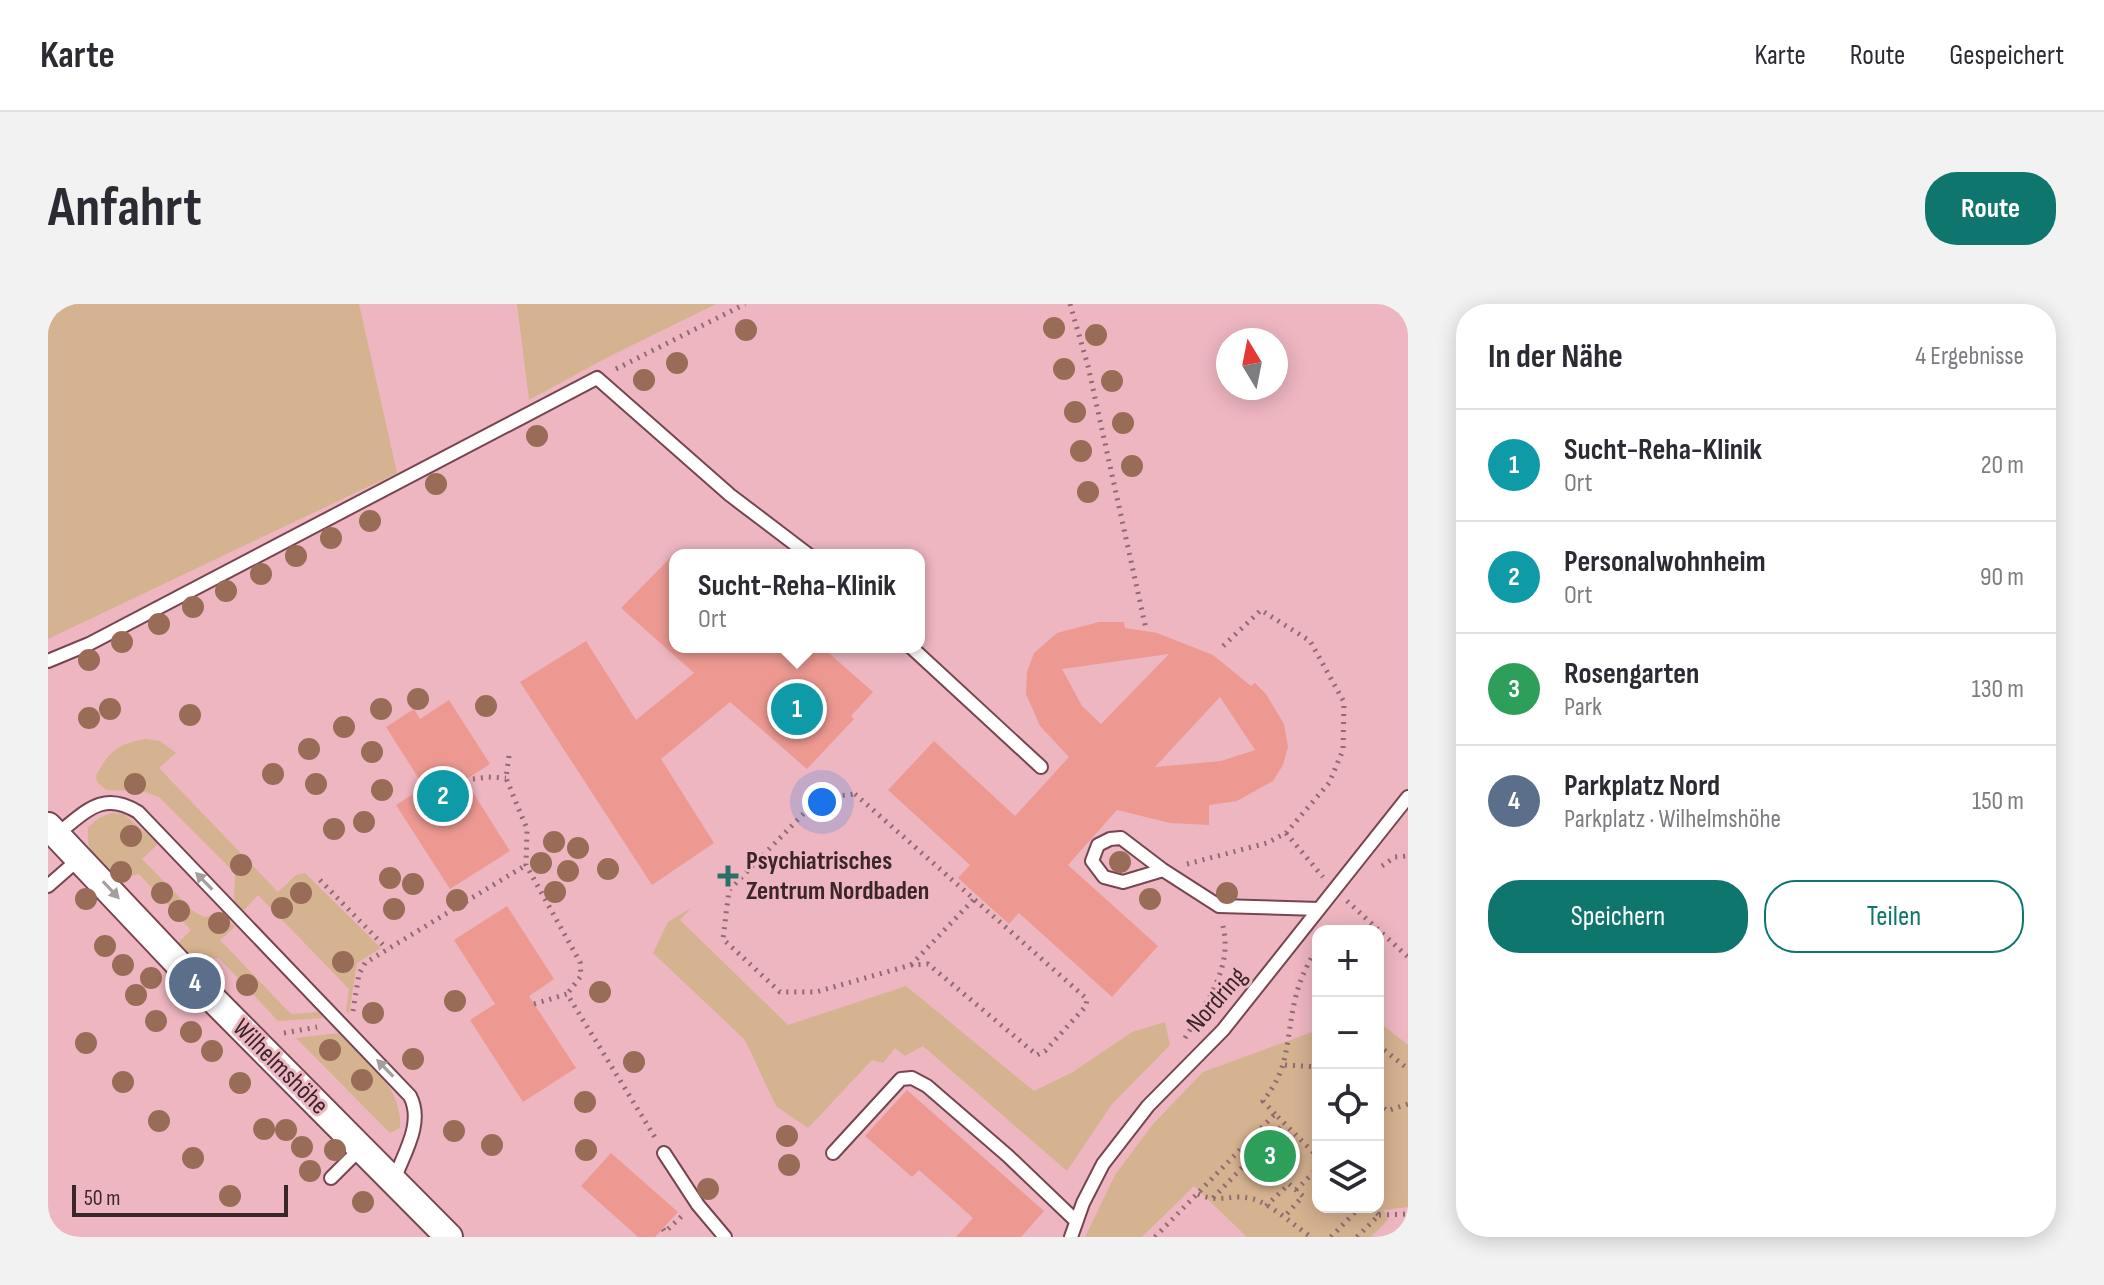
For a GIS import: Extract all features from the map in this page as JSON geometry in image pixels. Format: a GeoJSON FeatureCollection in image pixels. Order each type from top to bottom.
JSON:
{"type":"FeatureCollection","features":[{"type":"Feature","properties":{"kind":"street","name":"Wilhelmshöhe"},"geometry":{"type":"LineString","coordinates":[[52,830],[186,972],[449,1237]]}},
{"type":"Feature","properties":{"kind":"lane"},"geometry":{"type":"LineString","coordinates":[[48,661],[89,644],[338,516],[597,378],[730,495],[801,549]]}},
{"type":"Feature","properties":{"kind":"lane"},"geometry":{"type":"LineString","coordinates":[[918,653],[1041,767]]}},
{"type":"Feature","properties":{"kind":"lane","name":"Nordring"},"geometry":{"type":"LineString","coordinates":[[1071,1237],[1083,1203],[1103,1164],[1148,1106],[1223,1030],[1408,797]]}},
{"type":"Feature","properties":{"kind":"lane"},"geometry":{"type":"LineString","coordinates":[[52,830],[111,800],[124,803],[138,812],[410,1096],[416,1107],[417,1119],[394,1180]]}},
{"type":"Feature","properties":{"kind":"lane"},"geometry":{"type":"LineString","coordinates":[[1163,870],[1123,882],[1104,877],[1092,861],[1098,845],[1121,838],[1219,906],[1319,909]]}},
{"type":"Feature","properties":{"kind":"lane"},"geometry":{"type":"LineString","coordinates":[[48,886],[80,858]]}},
{"type":"Feature","properties":{"kind":"lane"},"geometry":{"type":"LineString","coordinates":[[833,1153],[901,1079],[912,1078],[927,1086],[997,1147],[1076,1221]]}},
{"type":"Feature","properties":{"kind":"lane"},"geometry":{"type":"LineString","coordinates":[[331,1178],[360,1149]]}},
{"type":"Feature","properties":{"kind":"lane"},"geometry":{"type":"LineString","coordinates":[[664,1153],[691,1196],[725,1237]]}},
{"type":"Feature","properties":{"kind":"path"},"geometry":{"type":"LineString","coordinates":[[597,378],[745,304]]}},
{"type":"Feature","properties":{"kind":"path"},"geometry":{"type":"LineString","coordinates":[[1070,304],[1088,366],[1146,629]]}},
{"type":"Feature","properties":{"kind":"path"},"geometry":{"type":"LineString","coordinates":[[1163,870],[1267,843],[1286,833],[1329,783],[1343,750],[1344,702],[1310,641],[1261,610],[1221,648]]}},
{"type":"Feature","properties":{"kind":"path"},"geometry":{"type":"LineString","coordinates":[[509,756],[506,778],[527,829],[526,865],[580,962],[581,976],[567,994],[534,1004]]}},
{"type":"Feature","properties":{"kind":"path"},"geometry":{"type":"LineString","coordinates":[[465,780],[506,778]]}},
{"type":"Feature","properties":{"kind":"path"},"geometry":{"type":"LineString","coordinates":[[855,794],[975,898],[1087,999],[1086,1006],[1045,1051],[1037,1055],[928,964],[911,965],[816,992],[780,992],[723,939],[729,890],[819,798],[855,794]]}},
{"type":"Feature","properties":{"kind":"path"},"geometry":{"type":"LineString","coordinates":[[1286,833],[1333,888],[1408,957]]}},
{"type":"Feature","properties":{"kind":"path"},"geometry":{"type":"LineString","coordinates":[[350,1032],[359,974],[365,963],[526,865]]}},
{"type":"Feature","properties":{"kind":"path"},"geometry":{"type":"LineString","coordinates":[[320,880],[387,949]]}},
{"type":"Feature","properties":{"kind":"path"},"geometry":{"type":"LineString","coordinates":[[911,965],[975,898]]}},
{"type":"Feature","properties":{"kind":"path"},"geometry":{"type":"LineString","coordinates":[[1219,906],[1227,941],[1224,968]]}},
{"type":"Feature","properties":{"kind":"path"},"geometry":{"type":"LineString","coordinates":[[1312,956],[1295,1000],[1285,1065],[1276,1085],[1263,1101],[1312,1151]]}},
{"type":"Feature","properties":{"kind":"path"},"geometry":{"type":"LineString","coordinates":[[567,994],[664,1153]]}},
{"type":"Feature","properties":{"kind":"path"},"geometry":{"type":"LineString","coordinates":[[301,1030],[318,1027]]}},
{"type":"Feature","properties":{"kind":"path"},"geometry":{"type":"LineString","coordinates":[[1384,1050],[1408,1069]]}},
{"type":"Feature","properties":{"kind":"path"},"geometry":{"type":"LineString","coordinates":[[1285,1065],[1312,1064]]}},
{"type":"Feature","properties":{"kind":"path"},"geometry":{"type":"LineString","coordinates":[[1384,1108],[1387,1111],[1408,1104]]}},
{"type":"Feature","properties":{"kind":"path"},"geometry":{"type":"LineString","coordinates":[[1155,1237],[1275,1114]]}},
{"type":"Feature","properties":{"kind":"path"},"geometry":{"type":"LineString","coordinates":[[1211,1200],[1284,1124]]}},
{"type":"Feature","properties":{"kind":"path"},"geometry":{"type":"LineString","coordinates":[[1238,1152],[1249,1162]]}},
{"type":"Feature","properties":{"kind":"path"},"geometry":{"type":"LineString","coordinates":[[1296,1190],[1312,1174]]}},
{"type":"Feature","properties":{"kind":"path"},"geometry":{"type":"LineString","coordinates":[[1266,1206],[1289,1184],[1303,1196],[1283,1218]]}},
{"type":"Feature","properties":{"kind":"path"},"geometry":{"type":"LineString","coordinates":[[1198,1194],[1211,1200],[1254,1199],[1311,1237]]}},
{"type":"Feature","properties":{"kind":"path"},"geometry":{"type":"LineString","coordinates":[[1331,1237],[1354,1213]]}},
{"type":"Feature","properties":{"kind":"path"},"geometry":{"type":"LineString","coordinates":[[1357,1237],[1379,1215],[1408,1214]]}},
{"type":"Feature","properties":{"kind":"path"},"geometry":{"type":"LineString","coordinates":[[663,1229],[665,1232],[676,1219]]}},
{"type":"Feature","properties":{"kind":"shaded area"},"geometry":{"type":"Polygon","coordinates":[[[48,304],[359,304],[397,473],[48,639],[48,304]]]}},
{"type":"Feature","properties":{"kind":"shaded area"},"geometry":{"type":"Polygon","coordinates":[[[517,304],[716,304],[529,400],[517,304]]]}},
{"type":"Feature","properties":{"kind":"shaded area"},"geometry":{"type":"Polygon","coordinates":[[[146,739],[160,741],[176,753],[159,768],[278,892],[296,875],[305,873],[381,948],[357,963],[349,1014],[346,1011],[349,989],[258,895],[243,911],[234,900],[235,873],[159,797],[141,791],[106,790],[97,782],[100,768],[115,750],[146,739]]]}},
{"type":"Feature","properties":{"kind":"shaded area"},"geometry":{"type":"Polygon","coordinates":[[[111,813],[124,814],[158,844],[142,859],[193,911],[204,917],[222,914],[235,927],[220,940],[291,1014],[318,1012],[323,1018],[278,1021],[219,958],[192,960],[177,944],[191,930],[139,874],[113,880],[93,857],[88,827],[111,813]]]}},
{"type":"Feature","properties":{"kind":"shaded area"},"geometry":{"type":"Polygon","coordinates":[[[691,908],[680,920],[788,1025],[906,986],[1034,1091],[1073,1072],[1132,1032],[1165,1022],[1170,1045],[1112,1104],[1067,1171],[923,1046],[905,1056],[895,1048],[883,1063],[872,1060],[808,1128],[776,1106],[745,1040],[653,953],[668,922],[691,908]]]}},
{"type":"Feature","properties":{"kind":"shaded area"},"geometry":{"type":"Polygon","coordinates":[[[1384,1026],[1408,1045],[1408,1207],[1384,1210],[1384,1026]]]}},
{"type":"Feature","properties":{"kind":"shaded area"},"geometry":{"type":"Polygon","coordinates":[[[1312,1032],[1312,1213],[1384,1213],[1384,1210],[1388,1220],[1371,1237],[1247,1237],[1194,1186],[1142,1237],[1085,1237],[1115,1175],[1153,1124],[1203,1072],[1312,1032]]]}},
{"type":"Feature","properties":{"kind":"shaded area"},"geometry":{"type":"Polygon","coordinates":[[[338,1033],[371,1064],[389,1087],[396,1099],[400,1128],[390,1133],[296,1038],[338,1033]]]}},
{"type":"Feature","properties":{"kind":"building"},"geometry":{"type":"Polygon","coordinates":[[[669,559],[669,651],[621,608],[669,559]]]}},
{"type":"Feature","properties":{"kind":"building"},"geometry":{"type":"Polygon","coordinates":[[[1099,622],[1124,622],[1125,628],[1157,633],[1213,655],[1251,686],[1255,683],[1266,694],[1284,724],[1288,747],[1283,765],[1273,781],[1237,801],[1209,805],[1209,825],[1170,823],[1117,810],[1068,865],[1158,946],[1112,997],[1019,913],[1009,924],[958,878],[970,865],[888,790],[934,741],[1015,816],[1069,757],[1040,726],[1026,694],[1027,672],[1034,653],[1057,633],[1099,622]],[[1169,654],[1062,669],[1082,706],[1101,724],[1169,654]],[[1220,697],[1155,767],[1221,761],[1255,750],[1220,697]]]}},
{"type":"Feature","properties":{"kind":"building"},"geometry":{"type":"Polygon","coordinates":[[[586,641],[636,720],[694,673],[672,653],[829,653],[873,692],[851,716],[854,719],[807,769],[730,702],[661,759],[714,843],[652,885],[520,682],[586,641]]]}},
{"type":"Feature","properties":{"kind":"building"},"geometry":{"type":"Polygon","coordinates":[[[449,700],[490,764],[465,780],[510,851],[450,889],[396,805],[424,787],[386,727],[414,709],[420,719],[449,700]]]}},
{"type":"Feature","properties":{"kind":"building"},"geometry":{"type":"Polygon","coordinates":[[[507,906],[554,979],[529,996],[576,1068],[523,1102],[470,1020],[495,1004],[454,940],[507,906]]]}},
{"type":"Feature","properties":{"kind":"building"},"geometry":{"type":"Polygon","coordinates":[[[907,1090],[1044,1211],[1021,1237],[956,1237],[973,1218],[919,1170],[912,1177],[865,1136],[907,1090]]]}},
{"type":"Feature","properties":{"kind":"building"},"geometry":{"type":"Polygon","coordinates":[[[611,1153],[678,1212],[655,1237],[638,1237],[581,1186],[611,1153]]]}},
{"type":"Feature","properties":{"kind":"place","name":"Sucht-Reha-Klinik"},"geometry":{"type":"Point","coordinates":[797,709]}},
{"type":"Feature","properties":{"kind":"place","name":"Personalwohnheim"},"geometry":{"type":"Point","coordinates":[443,796]}},
{"type":"Feature","properties":{"kind":"place","name":"Psychiatrisches Zentrum Nordbaden"},"geometry":{"type":"Point","coordinates":[728,876]}},
{"type":"Feature","properties":{"kind":"place","name":"Parkplatz Nord"},"geometry":{"type":"Point","coordinates":[195,983]}},
{"type":"Feature","properties":{"kind":"place","name":"Rosengarten"},"geometry":{"type":"Point","coordinates":[1270,1156]}}]}
